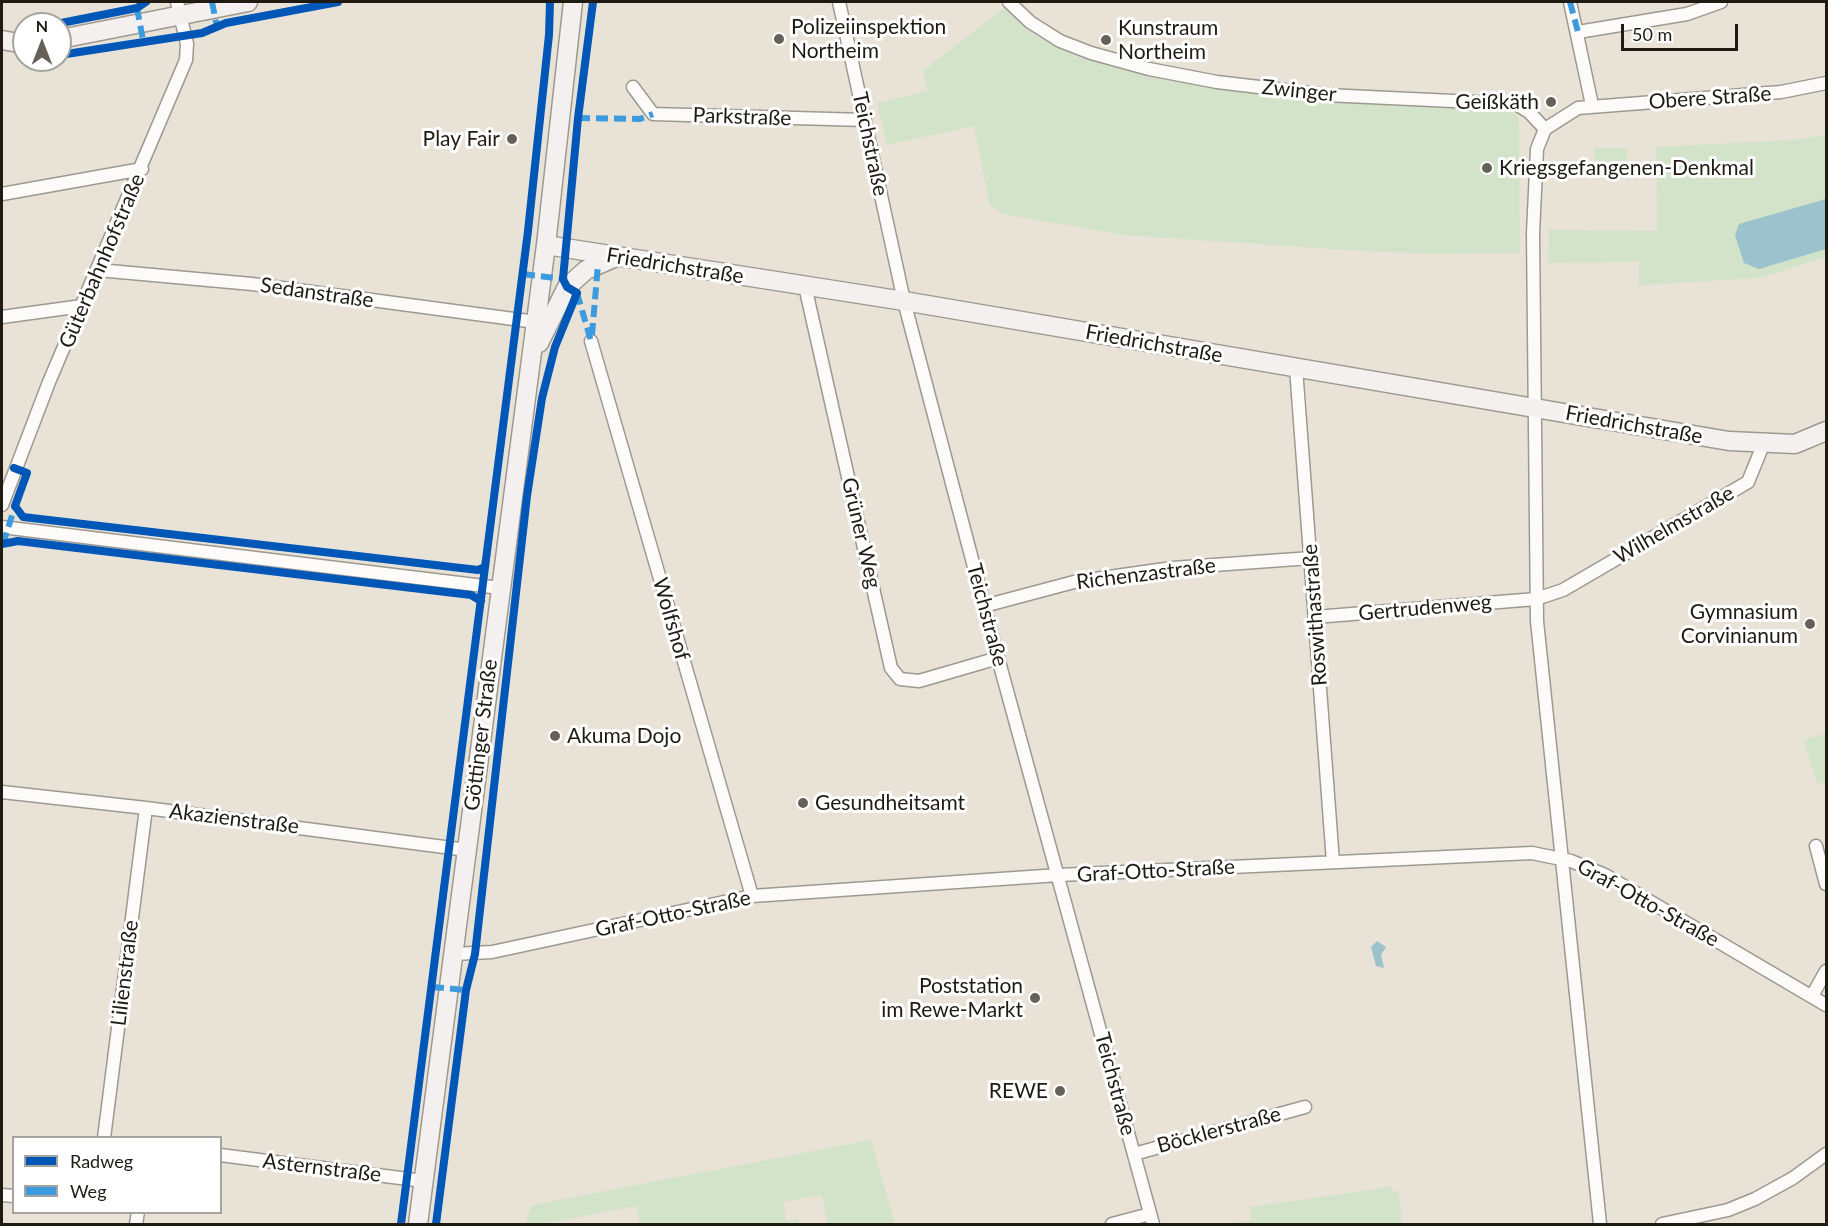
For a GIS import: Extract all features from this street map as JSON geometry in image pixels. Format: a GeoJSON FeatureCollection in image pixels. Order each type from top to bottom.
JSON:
{"type":"FeatureCollection","features":[{"type":"Feature","properties":{"kind":"main road"},"geometry":{"type":"LineString","coordinates":[[72,36],[179,8],[248,2]]}},
{"type":"Feature","properties":{"kind":"main road","name":"Göttinger Straße"},"geometry":{"type":"LineString","coordinates":[[418,1224],[546,245],[573,2]]}},
{"type":"Feature","properties":{"kind":"main road","name":"Friedrichstraße"},"geometry":{"type":"LineString","coordinates":[[546,245],[904,301],[1763,445]]}},
{"type":"Feature","properties":{"kind":"main road"},"geometry":{"type":"LineString","coordinates":[[529,366],[567,287],[586,270],[616,257]]}},
{"type":"Feature","properties":{"kind":"main road"},"geometry":{"type":"LineString","coordinates":[[1763,445],[1804,443],[1827,431]]}},
{"type":"Feature","properties":{"kind":"street","name":"Teichstraße"},"geometry":{"type":"LineString","coordinates":[[839,2],[904,301],[998,658],[1152,1219]]}},
{"type":"Feature","properties":{"kind":"street","name":"Zwinger"},"geometry":{"type":"LineString","coordinates":[[1010,2],[1030,22],[1060,41],[1091,53],[1149,69],[1217,82],[1326,95],[1516,104],[1529,112],[1545,129]]}},
{"type":"Feature","properties":{"kind":"street"},"geometry":{"type":"LineString","coordinates":[[1570,2],[1592,105],[1569,112],[1545,129],[1537,149],[1535,162],[1536,599],[1600,1224]]}},
{"type":"Feature","properties":{"kind":"street"},"geometry":{"type":"LineString","coordinates":[[1578,32],[1687,14],[1721,2]]}},
{"type":"Feature","properties":{"kind":"street","name":"Güterbahnhofstraße"},"geometry":{"type":"LineString","coordinates":[[2,505],[27,436],[142,169],[186,60],[187,44],[179,8]]}},
{"type":"Feature","properties":{"kind":"street","name":"Obere Straße"},"geometry":{"type":"LineString","coordinates":[[1592,105],[1781,92],[1827,82]]}},
{"type":"Feature","properties":{"kind":"street","name":"Parkstraße"},"geometry":{"type":"LineString","coordinates":[[633,87],[653,114],[865,120]]}},
{"type":"Feature","properties":{"kind":"street"},"geometry":{"type":"LineString","coordinates":[[2,194],[142,169]]}},
{"type":"Feature","properties":{"kind":"street","name":"Sedanstraße"},"geometry":{"type":"LineString","coordinates":[[99,270],[252,284],[536,322]]}},
{"type":"Feature","properties":{"kind":"street","name":"Grüner Weg"},"geometry":{"type":"LineString","coordinates":[[805,286],[891,668],[900,679],[919,681],[998,658]]}},
{"type":"Feature","properties":{"kind":"street"},"geometry":{"type":"LineString","coordinates":[[2,317],[82,306]]}},
{"type":"Feature","properties":{"kind":"street","name":"Wolfshof"},"geometry":{"type":"LineString","coordinates":[[591,341],[752,896]]}},
{"type":"Feature","properties":{"kind":"street","name":"Roswithastraße"},"geometry":{"type":"LineString","coordinates":[[1296,368],[1333,862]]}},
{"type":"Feature","properties":{"kind":"street","name":"Wilhelmstraße"},"geometry":{"type":"LineString","coordinates":[[1536,599],[1563,590],[1748,482],[1763,445]]}},
{"type":"Feature","properties":{"kind":"street"},"geometry":{"type":"LineString","coordinates":[[2,527],[500,588]]}},
{"type":"Feature","properties":{"kind":"street","name":"Richenzastraße"},"geometry":{"type":"LineString","coordinates":[[984,606],[1074,582],[1172,568],[1311,558]]}},
{"type":"Feature","properties":{"kind":"street","name":"Gertrudenweg"},"geometry":{"type":"LineString","coordinates":[[1315,617],[1536,599]]}},
{"type":"Feature","properties":{"kind":"street","name":"Akazienstraße"},"geometry":{"type":"LineString","coordinates":[[2,792],[146,808],[467,850]]}},
{"type":"Feature","properties":{"kind":"street","name":"Lilienstraße"},"geometry":{"type":"LineString","coordinates":[[104,1136],[146,808]]}},
{"type":"Feature","properties":{"kind":"street"},"geometry":{"type":"LineString","coordinates":[[1816,846],[1827,884]]}},
{"type":"Feature","properties":{"kind":"street","name":"Graf-Otto-Straße"},"geometry":{"type":"LineString","coordinates":[[453,954],[492,952],[752,896],[1059,875],[1532,853],[1561,858],[1605,875],[1827,1005]]}},
{"type":"Feature","properties":{"kind":"street"},"geometry":{"type":"LineString","coordinates":[[1812,996],[1827,971]]}},
{"type":"Feature","properties":{"kind":"street","name":"Böcklerstraße"},"geometry":{"type":"LineString","coordinates":[[1134,1154],[1305,1107]]}},
{"type":"Feature","properties":{"kind":"street"},"geometry":{"type":"LineString","coordinates":[[1662,1224],[1719,1212],[1755,1199],[1793,1178],[1827,1154]]}},
{"type":"Feature","properties":{"kind":"street","name":"Asternstraße"},"geometry":{"type":"LineString","coordinates":[[222,1155],[424,1181]]}},
{"type":"Feature","properties":{"kind":"street"},"geometry":{"type":"LineString","coordinates":[[1112,1224],[1152,1219]]}},
{"type":"Feature","properties":{"kind":"green space"},"geometry":{"type":"Polygon","coordinates":[[[1004,8],[1026,29],[1053,46],[1076,56],[1150,77],[1311,101],[1514,112],[1519,118],[1520,253],[1434,254],[1346,250],[1125,235],[1002,214],[989,203],[974,126],[887,145],[877,103],[928,91],[923,71],[1004,8]]]}},
{"type":"Feature","properties":{"kind":"green space"},"geometry":{"type":"Polygon","coordinates":[[[1826,135],[1826,257],[1759,278],[1639,285],[1639,262],[1548,263],[1549,230],[1657,231],[1656,147],[1792,140],[1826,135]]]}},
{"type":"Feature","properties":{"kind":"green space"},"geometry":{"type":"Polygon","coordinates":[[[1594,148],[1627,148],[1627,178],[1595,179],[1594,148]]]}},
{"type":"Feature","properties":{"kind":"green space"},"geometry":{"type":"Polygon","coordinates":[[[1826,733],[1826,782],[1817,784],[1804,740],[1826,733]]]}},
{"type":"Feature","properties":{"kind":"green space"},"geometry":{"type":"Polygon","coordinates":[[[871,1140],[895,1224],[828,1224],[822,1195],[783,1202],[786,1221],[798,1219],[799,1224],[640,1224],[636,1206],[542,1224],[525,1224],[532,1205],[871,1140]]]}},
{"type":"Feature","properties":{"kind":"green space"},"geometry":{"type":"Polygon","coordinates":[[[1391,1187],[1392,1192],[1399,1191],[1402,1224],[1219,1224],[1251,1221],[1250,1207],[1391,1187]]]}},
{"type":"Feature","properties":{"kind":"water"},"geometry":{"type":"Polygon","coordinates":[[[1826,199],[1826,249],[1759,269],[1744,263],[1735,235],[1739,224],[1826,199]]]}},
{"type":"Feature","properties":{"kind":"water"},"geometry":{"type":"Polygon","coordinates":[[[1377,941],[1386,947],[1381,955],[1384,968],[1376,966],[1371,947],[1377,941]]]}},
{"type":"Feature","properties":{"kind":"marked path"},"geometry":{"type":"LineString","coordinates":[[212,2],[217,27]]}},
{"type":"Feature","properties":{"kind":"marked path"},"geometry":{"type":"LineString","coordinates":[[1570,2],[1578,32]]}},
{"type":"Feature","properties":{"kind":"marked path"},"geometry":{"type":"LineString","coordinates":[[137,8],[143,40]]}},
{"type":"Feature","properties":{"kind":"marked path"},"geometry":{"type":"LineString","coordinates":[[578,118],[640,119],[653,114]]}},
{"type":"Feature","properties":{"kind":"marked path"},"geometry":{"type":"LineString","coordinates":[[592,335],[598,264]]}},
{"type":"Feature","properties":{"kind":"marked path"},"geometry":{"type":"LineString","coordinates":[[523,274],[563,279]]}},
{"type":"Feature","properties":{"kind":"marked path"},"geometry":{"type":"LineString","coordinates":[[577,293],[591,341]]}},
{"type":"Feature","properties":{"kind":"marked path"},"geometry":{"type":"LineString","coordinates":[[3,544],[15,506]]}},
{"type":"Feature","properties":{"kind":"marked path"},"geometry":{"type":"LineString","coordinates":[[432,987],[466,990]]}},
{"type":"Feature","properties":{"kind":"cycle path"},"geometry":{"type":"LineString","coordinates":[[72,21],[137,8],[146,2]]}},
{"type":"Feature","properties":{"kind":"cycle path"},"geometry":{"type":"LineString","coordinates":[[72,53],[202,33],[226,23],[338,2]]}},
{"type":"Feature","properties":{"kind":"cycle path"},"geometry":{"type":"LineString","coordinates":[[401,1224],[528,231],[549,35],[550,2]]}},
{"type":"Feature","properties":{"kind":"cycle path"},"geometry":{"type":"LineString","coordinates":[[436,1224],[466,990],[475,954],[527,496],[542,398],[555,347],[577,293],[567,287],[563,279],[578,118],[593,2]]}},
{"type":"Feature","properties":{"kind":"cycle path"},"geometry":{"type":"LineString","coordinates":[[14,468],[27,473],[15,506],[23,517],[478,570],[485,567]]}},
{"type":"Feature","properties":{"kind":"cycle path"},"geometry":{"type":"LineString","coordinates":[[2,544],[18,541],[471,595],[481,601]]}},
{"type":"Feature","properties":{"kind":"place","name":"Polizeiinspektion Northeim"},"geometry":{"type":"Point","coordinates":[779,39]}},
{"type":"Feature","properties":{"kind":"place","name":"Kunstraum Northeim"},"geometry":{"type":"Point","coordinates":[1106,40]}},
{"type":"Feature","properties":{"kind":"place","name":"Geißkäth"},"geometry":{"type":"Point","coordinates":[1551,102]}},
{"type":"Feature","properties":{"kind":"place","name":"Play Fair"},"geometry":{"type":"Point","coordinates":[512,139]}},
{"type":"Feature","properties":{"kind":"place","name":"Kriegsgefangenen-Denkmal"},"geometry":{"type":"Point","coordinates":[1487,168]}},
{"type":"Feature","properties":{"kind":"place","name":"Gymnasium Corvinianum"},"geometry":{"type":"Point","coordinates":[1810,624]}},
{"type":"Feature","properties":{"kind":"place","name":"Akuma Dojo"},"geometry":{"type":"Point","coordinates":[555,736]}},
{"type":"Feature","properties":{"kind":"place","name":"Gesundheitsamt"},"geometry":{"type":"Point","coordinates":[803,803]}},
{"type":"Feature","properties":{"kind":"place","name":"Poststation im Rewe-Markt"},"geometry":{"type":"Point","coordinates":[1035,998]}},
{"type":"Feature","properties":{"kind":"place","name":"REWE"},"geometry":{"type":"Point","coordinates":[1060,1091]}}]}
